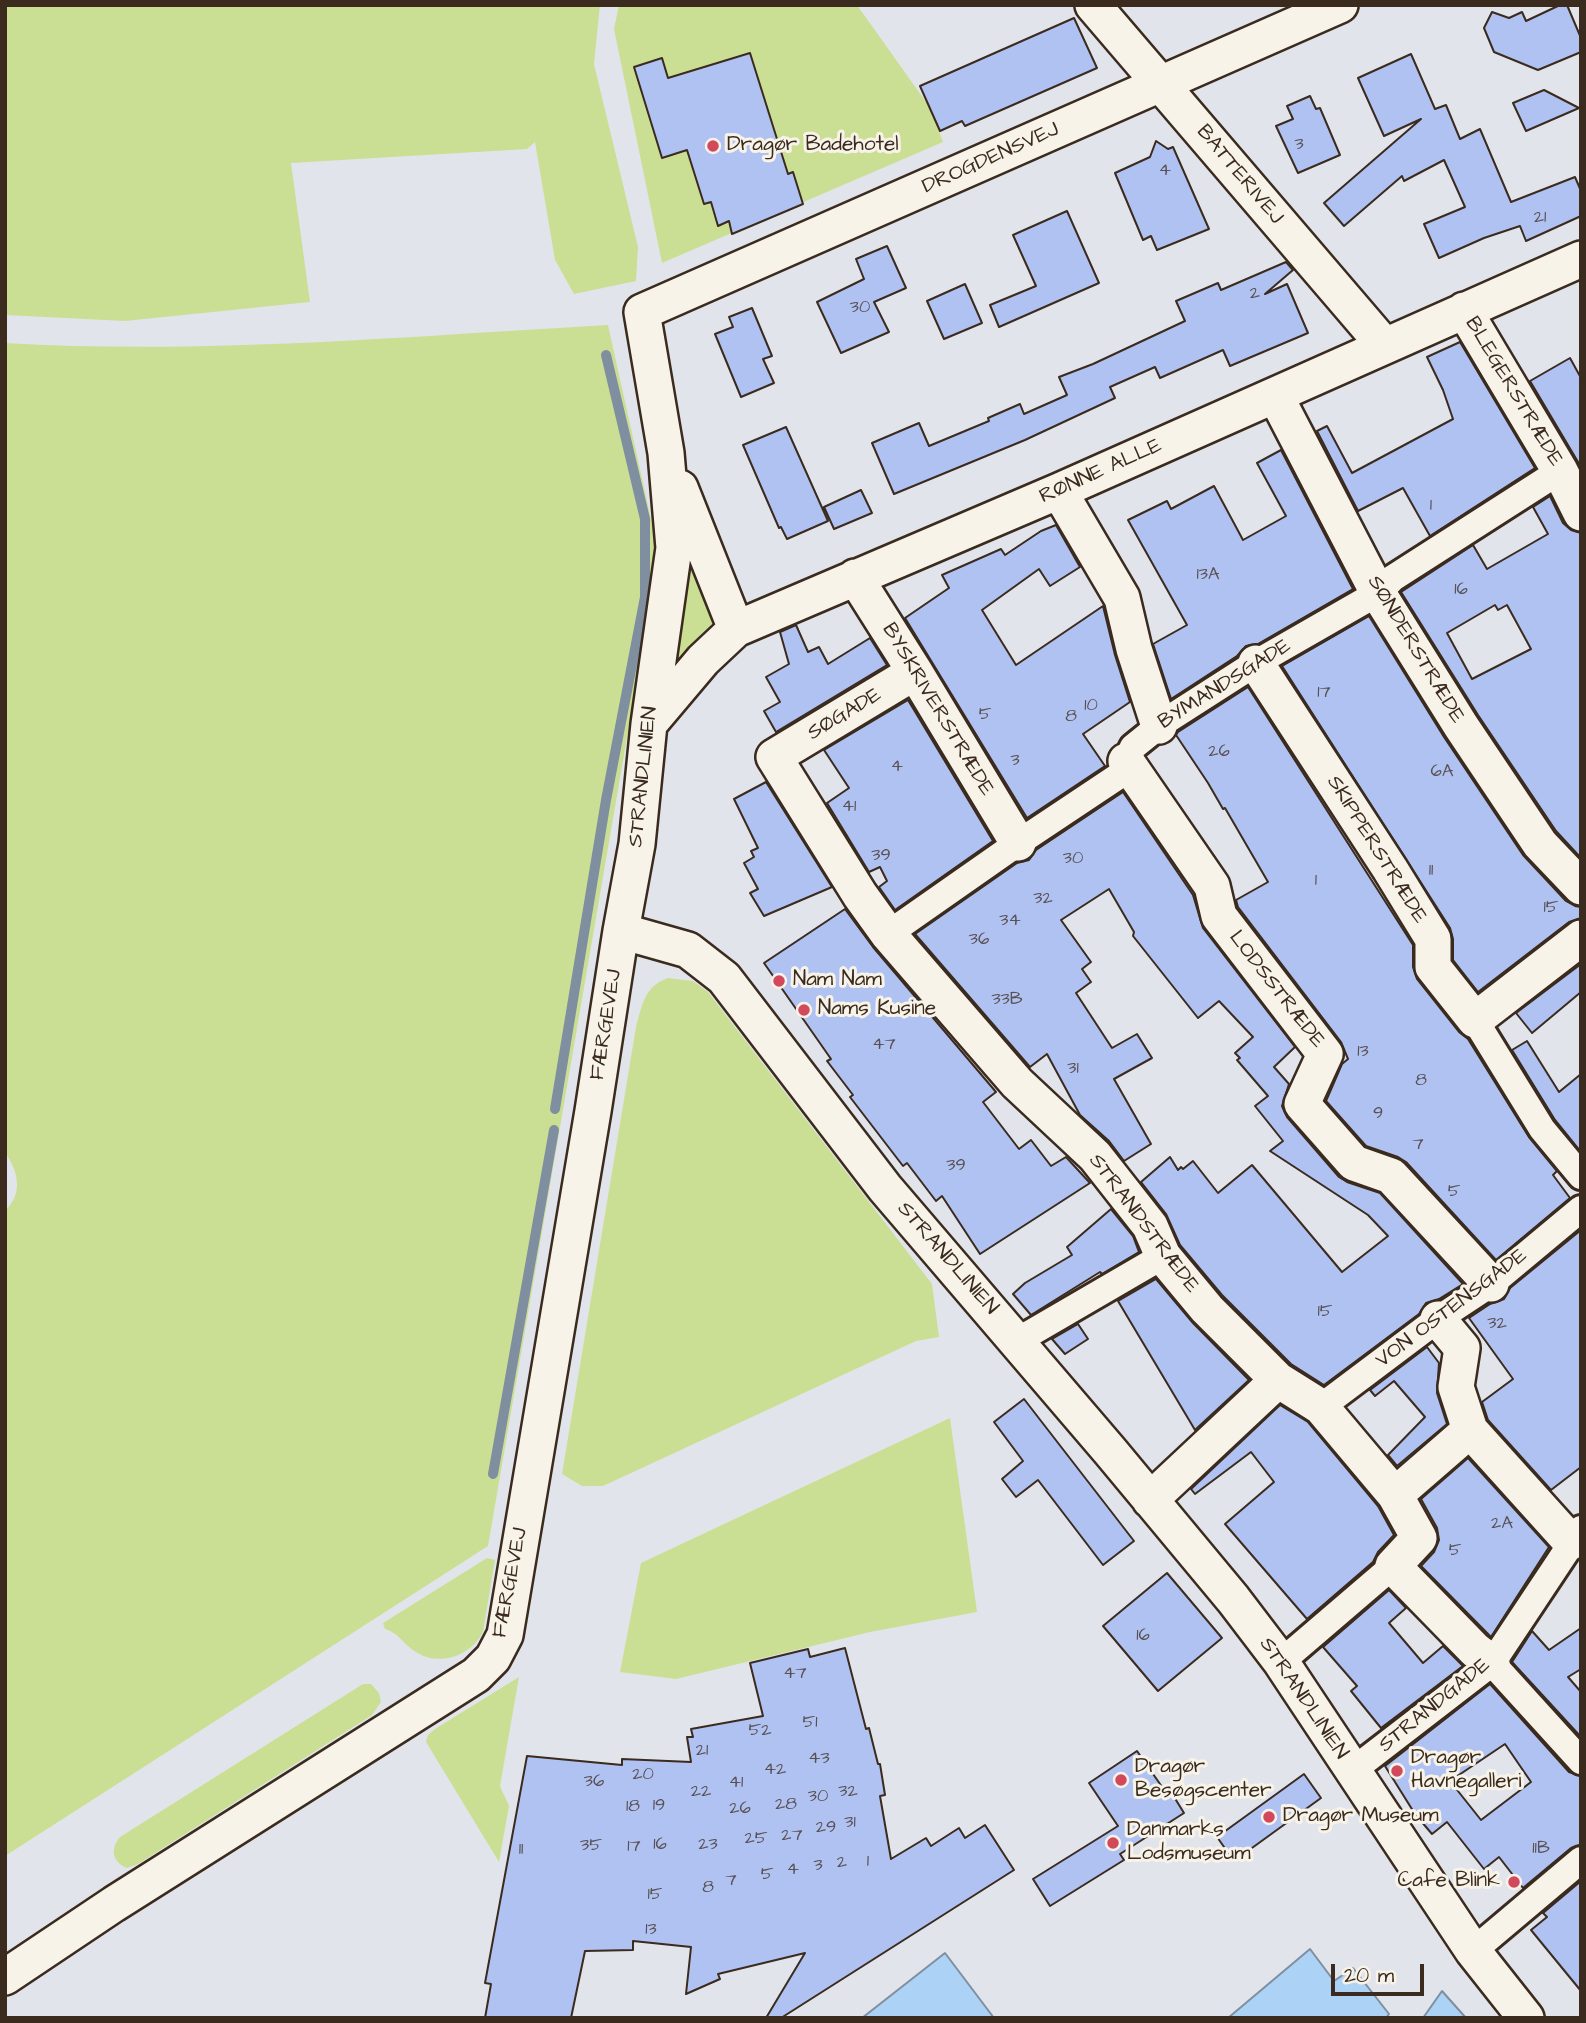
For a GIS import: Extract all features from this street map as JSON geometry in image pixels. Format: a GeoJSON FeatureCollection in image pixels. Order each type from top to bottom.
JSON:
{"type":"FeatureCollection","features":[{"type":"Feature","properties":{"kind":"street","name":"BATTERIVEJ"},"geometry":{"type":"LineString","coordinates":[[1093,5],[1384,345]]}},
{"type":"Feature","properties":{"kind":"street","name":"DROGDENSVEJ"},"geometry":{"type":"LineString","coordinates":[[642,312],[1340,5]]}},
{"type":"Feature","properties":{"kind":"street","name":"RØNNE ALLE"},"geometry":{"type":"LineString","coordinates":[[649,723],[703,660],[736,629],[1059,491],[1581,259]]}},
{"type":"Feature","properties":{"kind":"street","name":"BLEGERSTRÆDE"},"geometry":{"type":"LineString","coordinates":[[1464,310],[1570,464],[1581,513]]}},
{"type":"Feature","properties":{"kind":"street","name":"STRANDLINIEN"},"geometry":{"type":"LineString","coordinates":[[642,312],[666,453],[674,548],[649,723],[637,844],[621,932],[688,950],[724,978],[885,1188],[1017,1341],[1233,1599],[1281,1661],[1472,1951],[1526,2018]]}},
{"type":"Feature","properties":{"kind":"street","name":"SØNDERSTRÆDE"},"geometry":{"type":"LineString","coordinates":[[1275,395],[1378,593],[1461,726],[1540,844],[1581,887]]}},
{"type":"Feature","properties":{"kind":"street","name":"STRANDLINIEN"},"geometry":{"type":"LineString","coordinates":[[666,453],[736,629]]}},
{"type":"Feature","properties":{"kind":"street","name":"BYMANDSGADE"},"geometry":{"type":"LineString","coordinates":[[888,934],[1017,843],[1120,775],[1133,747],[1159,726],[1256,663],[1378,593],[1393,578],[1570,464]]}},
{"type":"Feature","properties":{"kind":"street"},"geometry":{"type":"LineString","coordinates":[[1059,491],[1122,598],[1134,649],[1159,726]]}},
{"type":"Feature","properties":{"kind":"street","name":"BYSKRIVERSTRÆDE"},"geometry":{"type":"LineString","coordinates":[[855,577],[1017,843]]}},
{"type":"Feature","properties":{"kind":"street","name":"SKIPPERSTRÆDE"},"geometry":{"type":"LineString","coordinates":[[1256,663],[1433,939],[1433,967],[1475,1020],[1542,1129],[1581,1176]]}},
{"type":"Feature","properties":{"kind":"street","name":"SØGADE"},"geometry":{"type":"LineString","coordinates":[[774,757],[915,672]]}},
{"type":"Feature","properties":{"kind":"street","name":"STRANDSTRÆDE"},"geometry":{"type":"LineString","coordinates":[[774,757],[860,895],[888,934],[1017,1083],[1095,1156],[1150,1226],[1163,1256],[1207,1309],[1278,1380],[1321,1406],[1395,1495],[1419,1538],[1393,1566]]}},
{"type":"Feature","properties":{"kind":"street","name":"LODSSTRÆDE"},"geometry":{"type":"LineString","coordinates":[[1126,761],[1212,886],[1219,916],[1325,1054],[1301,1104],[1354,1163],[1391,1176],[1491,1284]]}},
{"type":"Feature","properties":{"kind":"street","name":"FÆRGEVEJ"},"geometry":{"type":"LineString","coordinates":[[5,1977],[114,1904],[476,1675],[486,1667],[497,1650],[505,1635],[621,932]]}},
{"type":"Feature","properties":{"kind":"street"},"geometry":{"type":"LineString","coordinates":[[1475,1020],[1581,938]]}},
{"type":"Feature","properties":{"kind":"street","name":"VON OSTENSGADE"},"geometry":{"type":"LineString","coordinates":[[1321,1406],[1438,1319],[1491,1284],[1581,1209]]}},
{"type":"Feature","properties":{"kind":"street"},"geometry":{"type":"LineString","coordinates":[[1017,1341],[1163,1256]]}},
{"type":"Feature","properties":{"kind":"street"},"geometry":{"type":"LineString","coordinates":[[1438,1319],[1462,1348],[1456,1387],[1471,1430],[1576,1535]]}},
{"type":"Feature","properties":{"kind":"street"},"geometry":{"type":"LineString","coordinates":[[1150,1500],[1278,1380]]}},
{"type":"Feature","properties":{"kind":"street"},"geometry":{"type":"LineString","coordinates":[[1395,1495],[1471,1430]]}},
{"type":"Feature","properties":{"kind":"street","name":"STRANDGADE"},"geometry":{"type":"LineString","coordinates":[[1352,1771],[1492,1663],[1576,1535]]}},
{"type":"Feature","properties":{"kind":"street"},"geometry":{"type":"LineString","coordinates":[[1281,1661],[1393,1566],[1475,1650],[1492,1663],[1581,1761]]}},
{"type":"Feature","properties":{"kind":"street"},"geometry":{"type":"LineString","coordinates":[[1472,1951],[1581,1860]]}},
{"type":"Feature","properties":{"kind":"green space"},"geometry":{"type":"Polygon","coordinates":[[[5,5],[600,5],[594,64],[638,247],[636,281],[574,294],[555,260],[535,142],[527,149],[291,163],[310,302],[125,321],[5,315],[5,5]]]}},
{"type":"Feature","properties":{"kind":"green space"},"geometry":{"type":"Polygon","coordinates":[[[619,5],[857,5],[931,109],[943,142],[662,263],[614,29],[619,5]]]}},
{"type":"Feature","properties":{"kind":"green space"},"geometry":{"type":"Polygon","coordinates":[[[608,325],[655,537],[652,592],[488,1546],[5,1856],[5,1211],[15,1197],[17,1182],[5,1152],[5,343],[156,347],[307,343],[608,325]]]}},
{"type":"Feature","properties":{"kind":"green space"},"geometry":{"type":"Polygon","coordinates":[[[684,538],[719,618],[700,635],[673,669],[684,538]]]}},
{"type":"Feature","properties":{"kind":"green space"},"geometry":{"type":"Polygon","coordinates":[[[668,978],[693,981],[708,992],[932,1284],[939,1337],[916,1341],[603,1486],[582,1486],[562,1474],[636,1027],[642,1004],[649,991],[668,978]]]}},
{"type":"Feature","properties":{"kind":"green space"},"geometry":{"type":"Polygon","coordinates":[[[950,1418],[977,1612],[870,1632],[676,1679],[620,1672],[641,1563],[950,1418]]]}},
{"type":"Feature","properties":{"kind":"green space"},"geometry":{"type":"Polygon","coordinates":[[[487,1558],[495,1560],[483,1632],[463,1653],[434,1659],[416,1652],[394,1633],[385,1629],[383,1623],[487,1558]]]}},
{"type":"Feature","properties":{"kind":"green space"},"geometry":{"type":"Polygon","coordinates":[[[519,1677],[500,1786],[509,1806],[499,1862],[426,1742],[428,1735],[435,1729],[519,1677]]]}},
{"type":"Feature","properties":{"kind":"green space"},"geometry":{"type":"Polygon","coordinates":[[[363,1684],[371,1684],[379,1693],[381,1702],[372,1715],[138,1864],[127,1868],[118,1862],[114,1850],[120,1837],[363,1684]]]}},
{"type":"Feature","properties":{"kind":"water"},"geometry":{"type":"Polygon","coordinates":[[[1310,1949],[1334,1981],[1353,1968],[1389,2014],[1386,2018],[1228,2018],[1310,1949]]]}},
{"type":"Feature","properties":{"kind":"water"},"geometry":{"type":"Polygon","coordinates":[[[945,1953],[994,2018],[862,2018],[945,1953]]]}},
{"type":"Feature","properties":{"kind":"water"},"geometry":{"type":"Polygon","coordinates":[[[1442,1991],[1466,2018],[1423,2018],[1442,1991]]]}},
{"type":"Feature","properties":{"kind":"building"},"geometry":{"type":"Polygon","coordinates":[[[1560,5],[1567,5],[1581,38],[1581,52],[1538,70],[1494,52],[1484,28],[1492,12],[1509,18],[1522,12],[1526,21],[1560,5]]]}},
{"type":"Feature","properties":{"kind":"building"},"geometry":{"type":"Polygon","coordinates":[[[1074,18],[1097,68],[965,126],[962,121],[940,131],[920,86],[1074,18]]]}},
{"type":"Feature","properties":{"kind":"building","name":"Dragør Badehotel"},"geometry":{"type":"Polygon","coordinates":[[[750,53],[788,174],[793,172],[803,204],[732,234],[729,221],[718,226],[711,202],[704,204],[687,150],[662,158],[634,67],[662,58],[668,78],[750,53]]]}},
{"type":"Feature","properties":{"kind":"building"},"geometry":{"type":"Polygon","coordinates":[[[1411,54],[1435,109],[1446,105],[1460,139],[1480,129],[1511,202],[1575,177],[1581,191],[1581,216],[1526,241],[1520,226],[1439,258],[1424,224],[1465,207],[1444,160],[1404,181],[1402,176],[1344,226],[1324,203],[1421,119],[1384,136],[1358,78],[1411,54]]]}},
{"type":"Feature","properties":{"kind":"building"},"geometry":{"type":"Polygon","coordinates":[[[1544,90],[1579,108],[1526,131],[1513,103],[1544,90]]]}},
{"type":"Feature","properties":{"kind":"building"},"geometry":{"type":"Polygon","coordinates":[[[1310,96],[1316,109],[1320,108],[1340,155],[1298,173],[1276,126],[1293,119],[1287,106],[1310,96]]]}},
{"type":"Feature","properties":{"kind":"building"},"geometry":{"type":"Polygon","coordinates":[[[1156,141],[1168,149],[1173,147],[1209,229],[1157,250],[1151,236],[1143,240],[1115,173],[1150,157],[1156,141]]]}},
{"type":"Feature","properties":{"kind":"building"},"geometry":{"type":"Polygon","coordinates":[[[1067,211],[1099,283],[999,327],[990,305],[1036,286],[1013,235],[1067,211]]]}},
{"type":"Feature","properties":{"kind":"building"},"geometry":{"type":"Polygon","coordinates":[[[887,246],[906,288],[874,302],[889,332],[841,353],[817,302],[864,279],[856,259],[887,246]]]}},
{"type":"Feature","properties":{"kind":"building"},"geometry":{"type":"Polygon","coordinates":[[[1286,262],[1293,270],[1265,294],[1287,284],[1308,333],[1230,366],[1223,350],[1160,378],[1155,367],[1110,387],[1115,398],[1025,440],[894,494],[872,443],[919,423],[929,446],[989,421],[988,418],[1020,404],[1024,414],[1067,395],[1059,377],[1185,321],[1176,301],[1218,283],[1221,290],[1286,262]]]}},
{"type":"Feature","properties":{"kind":"building"},"geometry":{"type":"Polygon","coordinates":[[[965,284],[982,323],[944,339],[927,301],[965,284]]]}},
{"type":"Feature","properties":{"kind":"building"},"geometry":{"type":"Polygon","coordinates":[[[752,308],[772,356],[763,359],[774,383],[741,397],[715,334],[733,327],[729,317],[752,308]]]}},
{"type":"Feature","properties":{"kind":"building"},"geometry":{"type":"Polygon","coordinates":[[[1460,342],[1535,468],[1430,536],[1403,488],[1358,511],[1317,431],[1327,426],[1352,473],[1453,419],[1427,357],[1460,342]]]}},
{"type":"Feature","properties":{"kind":"building"},"geometry":{"type":"Polygon","coordinates":[[[1570,358],[1581,378],[1581,467],[1530,381],[1570,358]]]}},
{"type":"Feature","properties":{"kind":"building"},"geometry":{"type":"Polygon","coordinates":[[[786,427],[828,521],[787,539],[781,527],[779,528],[743,445],[786,427]]]}},
{"type":"Feature","properties":{"kind":"building"},"geometry":{"type":"Polygon","coordinates":[[[1281,450],[1353,589],[1258,644],[1246,646],[1237,656],[1171,699],[1153,644],[1187,625],[1128,520],[1167,501],[1171,509],[1214,486],[1243,540],[1286,516],[1257,463],[1281,450]]]}},
{"type":"Feature","properties":{"kind":"building"},"geometry":{"type":"Polygon","coordinates":[[[861,490],[872,513],[834,529],[824,507],[861,490]]]}},
{"type":"Feature","properties":{"kind":"building"},"geometry":{"type":"Polygon","coordinates":[[[1550,496],[1563,523],[1571,530],[1581,533],[1581,858],[1556,831],[1478,715],[1401,592],[1473,545],[1487,569],[1548,534],[1533,507],[1550,496]],[[1495,605],[1447,633],[1472,679],[1531,649],[1507,605],[1498,610],[1495,605]]]}},
{"type":"Feature","properties":{"kind":"building"},"geometry":{"type":"Polygon","coordinates":[[[1056,525],[1080,567],[1050,586],[1039,569],[982,610],[1016,665],[1103,606],[1130,702],[1083,734],[1105,766],[1027,818],[905,618],[949,588],[942,575],[1001,549],[1005,555],[1041,531],[1056,525]]]}},
{"type":"Feature","properties":{"kind":"building"},"geometry":{"type":"Polygon","coordinates":[[[1369,616],[1444,737],[1523,855],[1566,901],[1581,907],[1581,918],[1569,922],[1478,992],[1453,960],[1450,928],[1282,666],[1369,616]]]}},
{"type":"Feature","properties":{"kind":"building"},"geometry":{"type":"Polygon","coordinates":[[[796,625],[808,652],[819,647],[828,664],[870,638],[887,665],[776,732],[764,711],[780,702],[766,677],[789,664],[780,632],[796,625]]]}},
{"type":"Feature","properties":{"kind":"building"},"geometry":{"type":"Polygon","coordinates":[[[1248,687],[1413,945],[1413,967],[1417,979],[1459,1032],[1468,1039],[1529,1137],[1557,1171],[1553,1175],[1570,1198],[1496,1260],[1406,1162],[1366,1146],[1326,1101],[1342,1064],[1348,1059],[1341,1042],[1238,907],[1236,900],[1268,882],[1225,808],[1223,809],[1176,735],[1248,687]]]}},
{"type":"Feature","properties":{"kind":"building"},"geometry":{"type":"Polygon","coordinates":[[[908,700],[993,841],[895,910],[879,887],[887,881],[880,867],[869,872],[827,803],[849,788],[824,750],[908,700]]]}},
{"type":"Feature","properties":{"kind":"building"},"geometry":{"type":"Polygon","coordinates":[[[766,782],[832,887],[764,916],[750,893],[758,889],[744,863],[754,857],[751,851],[758,848],[734,799],[766,782]]]}},
{"type":"Feature","properties":{"kind":"building"},"geometry":{"type":"Polygon","coordinates":[[[1123,792],[1193,895],[1203,928],[1295,1047],[1274,1067],[1289,1084],[1282,1106],[1287,1117],[1339,1177],[1380,1193],[1463,1284],[1439,1299],[1426,1303],[1419,1314],[1324,1385],[1291,1364],[1222,1295],[1180,1245],[1166,1214],[1141,1182],[1170,1157],[1178,1170],[1193,1161],[1218,1193],[1252,1165],[1342,1272],[1388,1236],[1368,1215],[1270,1151],[1283,1141],[1255,1106],[1268,1096],[1237,1060],[1240,1058],[1235,1053],[1253,1037],[1219,1001],[1198,1018],[1133,936],[1134,932],[1109,889],[1061,920],[1091,962],[1082,969],[1091,982],[1076,993],[1112,1048],[1137,1034],[1152,1058],[1114,1079],[1151,1144],[1124,1161],[1109,1141],[1080,1115],[1047,1054],[1030,1067],[915,934],[1017,863],[1029,860],[1036,850],[1123,792]]]}},
{"type":"Feature","properties":{"kind":"building"},"geometry":{"type":"Polygon","coordinates":[[[845,909],[873,947],[996,1092],[983,1102],[1019,1149],[1031,1140],[1051,1166],[1066,1157],[1090,1183],[980,1254],[942,1196],[936,1201],[907,1163],[903,1166],[850,1097],[853,1095],[827,1061],[831,1059],[764,963],[845,909]]]}},
{"type":"Feature","properties":{"kind":"building"},"geometry":{"type":"Polygon","coordinates":[[[1581,964],[1581,992],[1532,1033],[1516,1013],[1581,964]]]}},
{"type":"Feature","properties":{"kind":"building"},"geometry":{"type":"Polygon","coordinates":[[[1527,1041],[1559,1092],[1581,1074],[1580,1151],[1555,1120],[1512,1050],[1527,1041]]]}},
{"type":"Feature","properties":{"kind":"building"},"geometry":{"type":"Polygon","coordinates":[[[1111,1209],[1133,1236],[1139,1252],[1102,1274],[1100,1272],[1031,1315],[1013,1294],[1025,1283],[1072,1255],[1067,1247],[1111,1209]]]}},
{"type":"Feature","properties":{"kind":"building"},"geometry":{"type":"Polygon","coordinates":[[[1581,1230],[1581,1467],[1551,1490],[1488,1420],[1482,1402],[1513,1379],[1469,1318],[1490,1304],[1504,1299],[1510,1288],[1581,1230]]]}},
{"type":"Feature","properties":{"kind":"building"},"geometry":{"type":"Polygon","coordinates":[[[1156,1279],[1193,1323],[1249,1380],[1195,1430],[1118,1301],[1156,1279]]]}},
{"type":"Feature","properties":{"kind":"building"},"geometry":{"type":"Polygon","coordinates":[[[1078,1324],[1088,1339],[1065,1354],[1052,1339],[1078,1324]]]}},
{"type":"Feature","properties":{"kind":"building"},"geometry":{"type":"Polygon","coordinates":[[[1427,1347],[1439,1363],[1437,1393],[1447,1424],[1397,1466],[1388,1455],[1425,1417],[1394,1381],[1375,1396],[1370,1390],[1427,1347]]]}},
{"type":"Feature","properties":{"kind":"building"},"geometry":{"type":"Polygon","coordinates":[[[1024,1399],[1134,1541],[1103,1565],[1038,1480],[1016,1497],[1002,1479],[1023,1461],[994,1422],[1024,1399]]]}},
{"type":"Feature","properties":{"kind":"building"},"geometry":{"type":"Polygon","coordinates":[[[1280,1405],[1308,1422],[1378,1506],[1394,1535],[1378,1552],[1373,1562],[1307,1619],[1225,1524],[1274,1482],[1251,1452],[1195,1494],[1191,1489],[1280,1405]]]}},
{"type":"Feature","properties":{"kind":"building"},"geometry":{"type":"Polygon","coordinates":[[[1468,1458],[1549,1547],[1491,1637],[1421,1566],[1434,1552],[1439,1540],[1437,1528],[1421,1499],[1468,1458]]]}},
{"type":"Feature","properties":{"kind":"building"},"geometry":{"type":"Polygon","coordinates":[[[1167,1573],[1222,1638],[1158,1691],[1103,1626],[1167,1573]]]}},
{"type":"Feature","properties":{"kind":"building"},"geometry":{"type":"Polygon","coordinates":[[[1389,1590],[1406,1608],[1389,1623],[1423,1663],[1443,1646],[1463,1666],[1381,1728],[1351,1691],[1357,1686],[1323,1647],[1389,1590]]]}},
{"type":"Feature","properties":{"kind":"building"},"geometry":{"type":"Polygon","coordinates":[[[1581,1628],[1581,1669],[1568,1677],[1581,1692],[1581,1737],[1512,1662],[1532,1631],[1549,1650],[1581,1628]]]}},
{"type":"Feature","properties":{"kind":"building"},"geometry":{"type":"Polygon","coordinates":[[[845,1648],[866,1729],[869,1728],[880,1764],[885,1795],[880,1796],[891,1859],[926,1838],[931,1846],[959,1828],[965,1838],[985,1825],[1014,1870],[781,2018],[766,2018],[805,1953],[718,1974],[720,1979],[686,1994],[691,1947],[633,1941],[633,1950],[585,1951],[571,2018],[485,2018],[491,1984],[485,1983],[527,1756],[622,1765],[622,1759],[691,1762],[687,1737],[693,1737],[691,1729],[763,1716],[750,1663],[808,1649],[810,1657],[845,1648]]]}},
{"type":"Feature","properties":{"kind":"building"},"geometry":{"type":"Polygon","coordinates":[[[1490,1684],[1569,1772],[1581,1776],[1581,1845],[1571,1848],[1523,1888],[1499,1857],[1484,1869],[1447,1822],[1432,1834],[1415,1814],[1385,1766],[1490,1684]],[[1505,1744],[1450,1781],[1481,1820],[1531,1782],[1505,1744]]]}},
{"type":"Feature","properties":{"kind":"building","name":"Danmarks Lodsmuseum"},"geometry":{"type":"Polygon","coordinates":[[[1137,1751],[1167,1794],[1171,1792],[1184,1813],[1120,1854],[1124,1860],[1050,1906],[1033,1879],[1118,1826],[1089,1783],[1137,1751]]]}},
{"type":"Feature","properties":{"kind":"building","name":"Dragør Museum"},"geometry":{"type":"Polygon","coordinates":[[[1304,1774],[1321,1798],[1234,1861],[1217,1837],[1304,1774]]]}},
{"type":"Feature","properties":{"kind":"building"},"geometry":{"type":"Polygon","coordinates":[[[1581,1881],[1581,1991],[1531,1930],[1547,1917],[1543,1913],[1581,1881]]]}},
{"type":"Feature","properties":{"kind":"waterway"},"geometry":{"type":"LineString","coordinates":[[555,1109],[606,800],[645,597],[645,519],[606,355]]}},
{"type":"Feature","properties":{"kind":"waterway"},"geometry":{"type":"LineString","coordinates":[[493,1474],[554,1130]]}},
{"type":"Feature","properties":{"kind":"place","name":"Dragør Badehotel"},"geometry":{"type":"Point","coordinates":[713,146]}},
{"type":"Feature","properties":{"kind":"place","name":"Nam Nam"},"geometry":{"type":"Point","coordinates":[779,981]}},
{"type":"Feature","properties":{"kind":"place","name":"Nams Kusine"},"geometry":{"type":"Point","coordinates":[804,1010]}},
{"type":"Feature","properties":{"kind":"place","name":"Dragør Havnegalleri"},"geometry":{"type":"Point","coordinates":[1397,1771]}},
{"type":"Feature","properties":{"kind":"place","name":"Dragør Besøgscenter"},"geometry":{"type":"Point","coordinates":[1121,1780]}},
{"type":"Feature","properties":{"kind":"place","name":"Dragør Museum"},"geometry":{"type":"Point","coordinates":[1269,1817]}},
{"type":"Feature","properties":{"kind":"place","name":"Danmarks Lodsmuseum"},"geometry":{"type":"Point","coordinates":[1113,1843]}},
{"type":"Feature","properties":{"kind":"place","name":"Cafe Blink"},"geometry":{"type":"Point","coordinates":[1514,1882]}}]}
